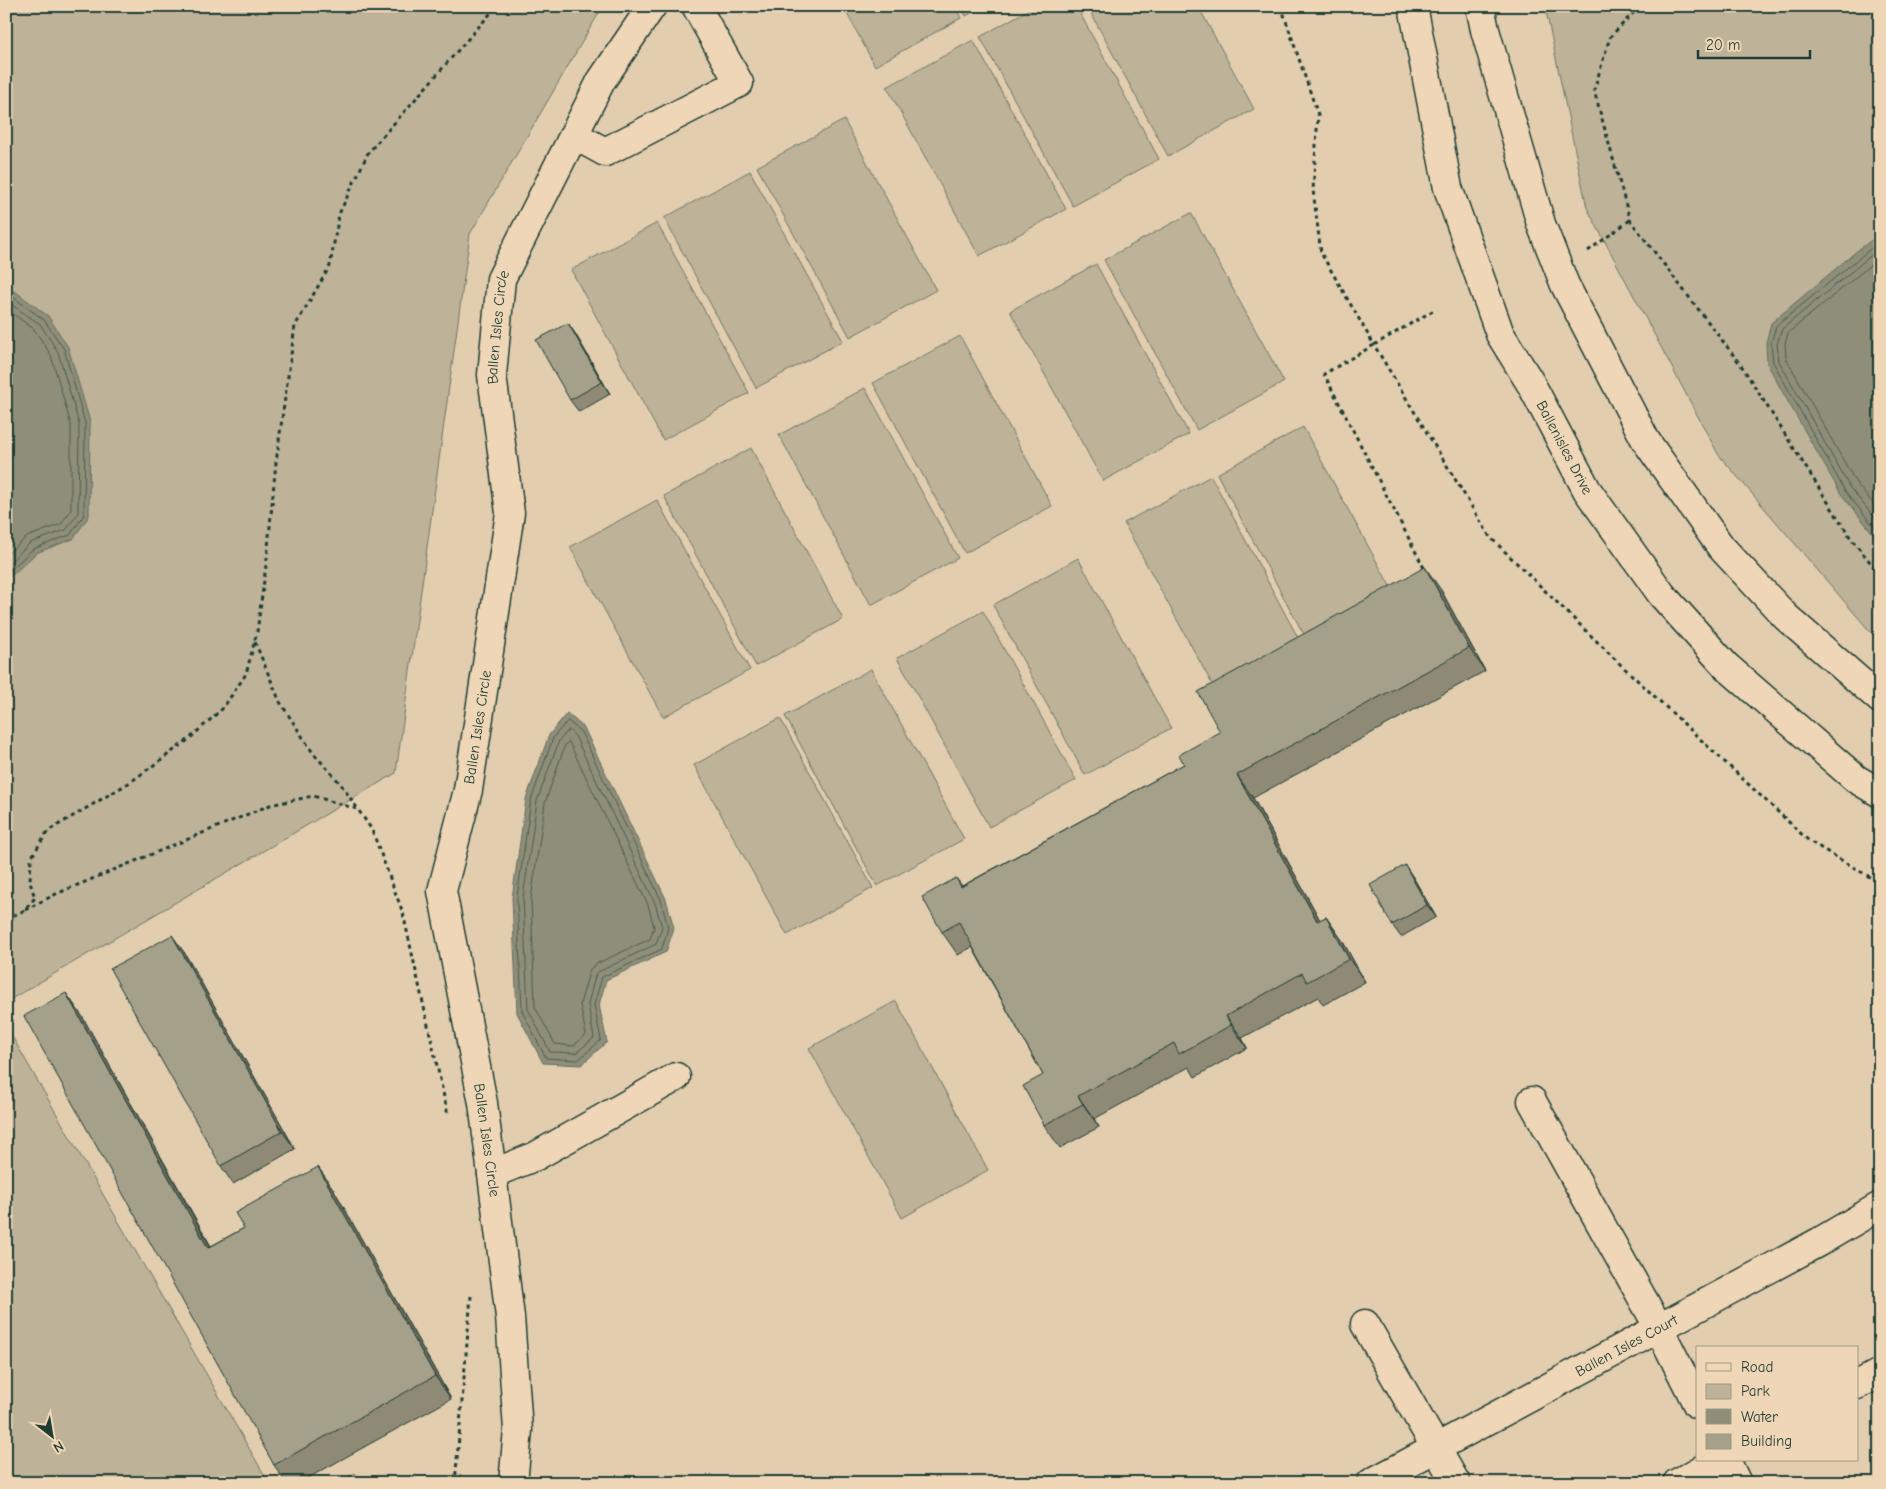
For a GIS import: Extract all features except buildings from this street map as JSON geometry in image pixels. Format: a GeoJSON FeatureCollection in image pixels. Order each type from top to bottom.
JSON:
{"type":"FeatureCollection","features":[{"type":"Feature","properties":{"kind":"street","name":"Ballen Isles Circle"},"geometry":{"type":"LineString","coordinates":[[514,1483],[518,1430],[510,1317],[483,1103],[442,891],[468,790],[510,513],[492,375],[500,279],[601,81],[652,6]]}},
{"type":"Feature","properties":{"kind":"street"},"geometry":{"type":"LineString","coordinates":[[574,135],[605,152],[739,83],[696,6]]}},
{"type":"Feature","properties":{"kind":"street","name":"Ballenisles Drive"},"geometry":{"type":"LineString","coordinates":[[1413,6],[1448,188],[1500,334],[1530,384],[1586,490],[1662,595],[1726,666],[1856,778],[1880,793]]}},
{"type":"Feature","properties":{"kind":"street"},"geometry":{"type":"LineString","coordinates":[[1480,6],[1485,30],[1541,224],[1564,285],[1646,442],[1721,547],[1786,618],[1880,699]]}},
{"type":"Feature","properties":{"kind":"street"},"geometry":{"type":"LineString","coordinates":[[492,1174],[536,1156],[676,1077]]}},
{"type":"Feature","properties":{"kind":"street"},"geometry":{"type":"LineString","coordinates":[[1532,1101],[1659,1328],[1696,1402]]}},
{"type":"Feature","properties":{"kind":"street","name":"Ballen Isles Court"},"geometry":{"type":"LineString","coordinates":[[1371,1483],[1436,1446],[1819,1242],[1880,1206]]}},
{"type":"Feature","properties":{"kind":"street"},"geometry":{"type":"LineString","coordinates":[[1365,1324],[1456,1483]]}},
{"type":"Feature","properties":{"kind":"street"},"geometry":{"type":"LineString","coordinates":[[1858,1384],[1880,1373]]}},
{"type":"Feature","properties":{"kind":"street"},"geometry":{"type":"LineString","coordinates":[[1677,1483],[1715,1462]]}},
{"type":"Feature","properties":{"kind":"street"},"geometry":{"type":"LineString","coordinates":[[1727,1462],[1737,1483]]}},
{"type":"Feature","properties":{"kind":"path"},"geometry":{"type":"LineString","coordinates":[[23,911],[35,898],[30,882],[31,858],[48,831],[132,781],[188,740],[216,714],[246,674],[254,641],[268,558],[276,462],[295,326],[330,266],[339,214],[368,154],[497,6]]}},
{"type":"Feature","properties":{"kind":"path"},"geometry":{"type":"LineString","coordinates":[[1281,6],[1318,115],[1313,190],[1321,253],[1374,345],[1490,537],[1620,664],[1809,841],[1880,883]]}},
{"type":"Feature","properties":{"kind":"path"},"geometry":{"type":"LineString","coordinates":[[1640,6],[1610,38],[1594,90],[1630,220],[1741,365],[1852,540],[1880,574]]}},
{"type":"Feature","properties":{"kind":"path"},"geometry":{"type":"LineString","coordinates":[[1586,252],[1630,220]]}},
{"type":"Feature","properties":{"kind":"path"},"geometry":{"type":"LineString","coordinates":[[1424,568],[1324,374],[1436,309]]}},
{"type":"Feature","properties":{"kind":"path"},"geometry":{"type":"LineString","coordinates":[[254,641],[280,702],[313,753],[340,783],[372,830],[404,913],[450,1120]]}},
{"type":"Feature","properties":{"kind":"path"},"geometry":{"type":"LineString","coordinates":[[6,920],[56,894],[270,805],[313,796],[358,809]]}},
{"type":"Feature","properties":{"kind":"path"},"geometry":{"type":"LineString","coordinates":[[455,1483],[472,1289]]}},
{"type":"Feature","properties":{"kind":"green space"},"geometry":{"type":"Polygon","coordinates":[[[6,6],[603,6],[470,234],[396,773],[6,1002],[6,6]]]}},
{"type":"Feature","properties":{"kind":"green space"},"geometry":{"type":"Polygon","coordinates":[[[843,6],[955,6],[961,18],[875,66],[843,6]]]}},
{"type":"Feature","properties":{"kind":"green space"},"geometry":{"type":"Polygon","coordinates":[[[961,6],[984,6],[966,16],[961,6]]]}},
{"type":"Feature","properties":{"kind":"green space"},"geometry":{"type":"Polygon","coordinates":[[[1035,6],[1076,6],[1159,159],[1073,206],[980,37],[1035,6]]]}},
{"type":"Feature","properties":{"kind":"green space"},"geometry":{"type":"Polygon","coordinates":[[[1087,6],[1198,6],[1254,109],[1168,156],[1087,6]]]}},
{"type":"Feature","properties":{"kind":"green space"},"geometry":{"type":"Polygon","coordinates":[[[1545,6],[1880,6],[1880,643],[1718,454],[1587,208],[1545,6]]]}},
{"type":"Feature","properties":{"kind":"green space"},"geometry":{"type":"Polygon","coordinates":[[[973,40],[1066,209],[979,256],[887,87],[973,40]]]}},
{"type":"Feature","properties":{"kind":"green space"},"geometry":{"type":"Polygon","coordinates":[[[844,120],[936,290],[850,337],[757,167],[844,120]]]}},
{"type":"Feature","properties":{"kind":"green space"},"geometry":{"type":"Polygon","coordinates":[[[750,171],[843,341],[756,388],[664,218],[750,171]]]}},
{"type":"Feature","properties":{"kind":"green space"},"geometry":{"type":"Polygon","coordinates":[[[1191,213],[1284,382],[1197,430],[1104,260],[1191,213]]]}},
{"type":"Feature","properties":{"kind":"green space"},"geometry":{"type":"Polygon","coordinates":[[[657,223],[749,393],[663,440],[571,270],[657,223]]]}},
{"type":"Feature","properties":{"kind":"green space"},"geometry":{"type":"Polygon","coordinates":[[[1096,264],[1189,434],[1103,481],[1010,311],[1096,264]]]}},
{"type":"Feature","properties":{"kind":"green space"},"geometry":{"type":"Polygon","coordinates":[[[960,336],[1052,506],[965,553],[873,383],[960,336]]]}},
{"type":"Feature","properties":{"kind":"green space"},"geometry":{"type":"Polygon","coordinates":[[[865,388],[958,558],[871,605],[779,435],[865,388]]]}},
{"type":"Feature","properties":{"kind":"green space"},"geometry":{"type":"Polygon","coordinates":[[[1303,427],[1396,597],[1309,644],[1217,474],[1303,427]]]}},
{"type":"Feature","properties":{"kind":"green space"},"geometry":{"type":"Polygon","coordinates":[[[751,448],[843,619],[756,666],[664,496],[751,448]]]}},
{"type":"Feature","properties":{"kind":"green space"},"geometry":{"type":"Polygon","coordinates":[[[1211,476],[1303,647],[1217,693],[1124,523],[1211,476]]]}},
{"type":"Feature","properties":{"kind":"green space"},"geometry":{"type":"Polygon","coordinates":[[[657,500],[750,670],[663,717],[570,547],[657,500]]]}},
{"type":"Feature","properties":{"kind":"green space"},"geometry":{"type":"Polygon","coordinates":[[[1078,558],[1171,728],[1085,775],[993,605],[1078,558]]]}},
{"type":"Feature","properties":{"kind":"green space"},"geometry":{"type":"Polygon","coordinates":[[[983,611],[1076,780],[989,827],[897,658],[983,611]]]}},
{"type":"Feature","properties":{"kind":"green space"},"geometry":{"type":"Polygon","coordinates":[[[871,669],[964,839],[877,886],[785,716],[871,669]]]}},
{"type":"Feature","properties":{"kind":"green space"},"geometry":{"type":"Polygon","coordinates":[[[780,718],[873,888],[787,935],[694,765],[780,718]]]}},
{"type":"Feature","properties":{"kind":"green space"},"geometry":{"type":"Polygon","coordinates":[[[896,1001],[988,1170],[902,1218],[809,1048],[896,1001]]]}},
{"type":"Feature","properties":{"kind":"green space"},"geometry":{"type":"Polygon","coordinates":[[[6,1026],[269,1483],[6,1483],[6,1026]]]}},
{"type":"Feature","properties":{"kind":"green space"},"geometry":{"type":"Polygon","coordinates":[[[355,1473],[361,1483],[339,1483],[355,1473]]]}},
{"type":"Feature","properties":{"kind":"water"},"geometry":{"type":"Polygon","coordinates":[[[1880,234],[1880,542],[1841,494],[1783,393],[1767,363],[1766,343],[1771,323],[1858,250],[1880,234]]]}},
{"type":"Feature","properties":{"kind":"water"},"geometry":{"type":"Polygon","coordinates":[[[6,289],[16,292],[48,316],[68,347],[90,422],[89,516],[73,539],[36,553],[6,581],[6,289]]]}},
{"type":"Feature","properties":{"kind":"water"},"geometry":{"type":"Polygon","coordinates":[[[567,713],[584,728],[666,899],[674,928],[666,952],[606,980],[599,1005],[607,1042],[581,1065],[543,1063],[517,1013],[512,898],[526,799],[549,735],[567,713]]]}}]}
